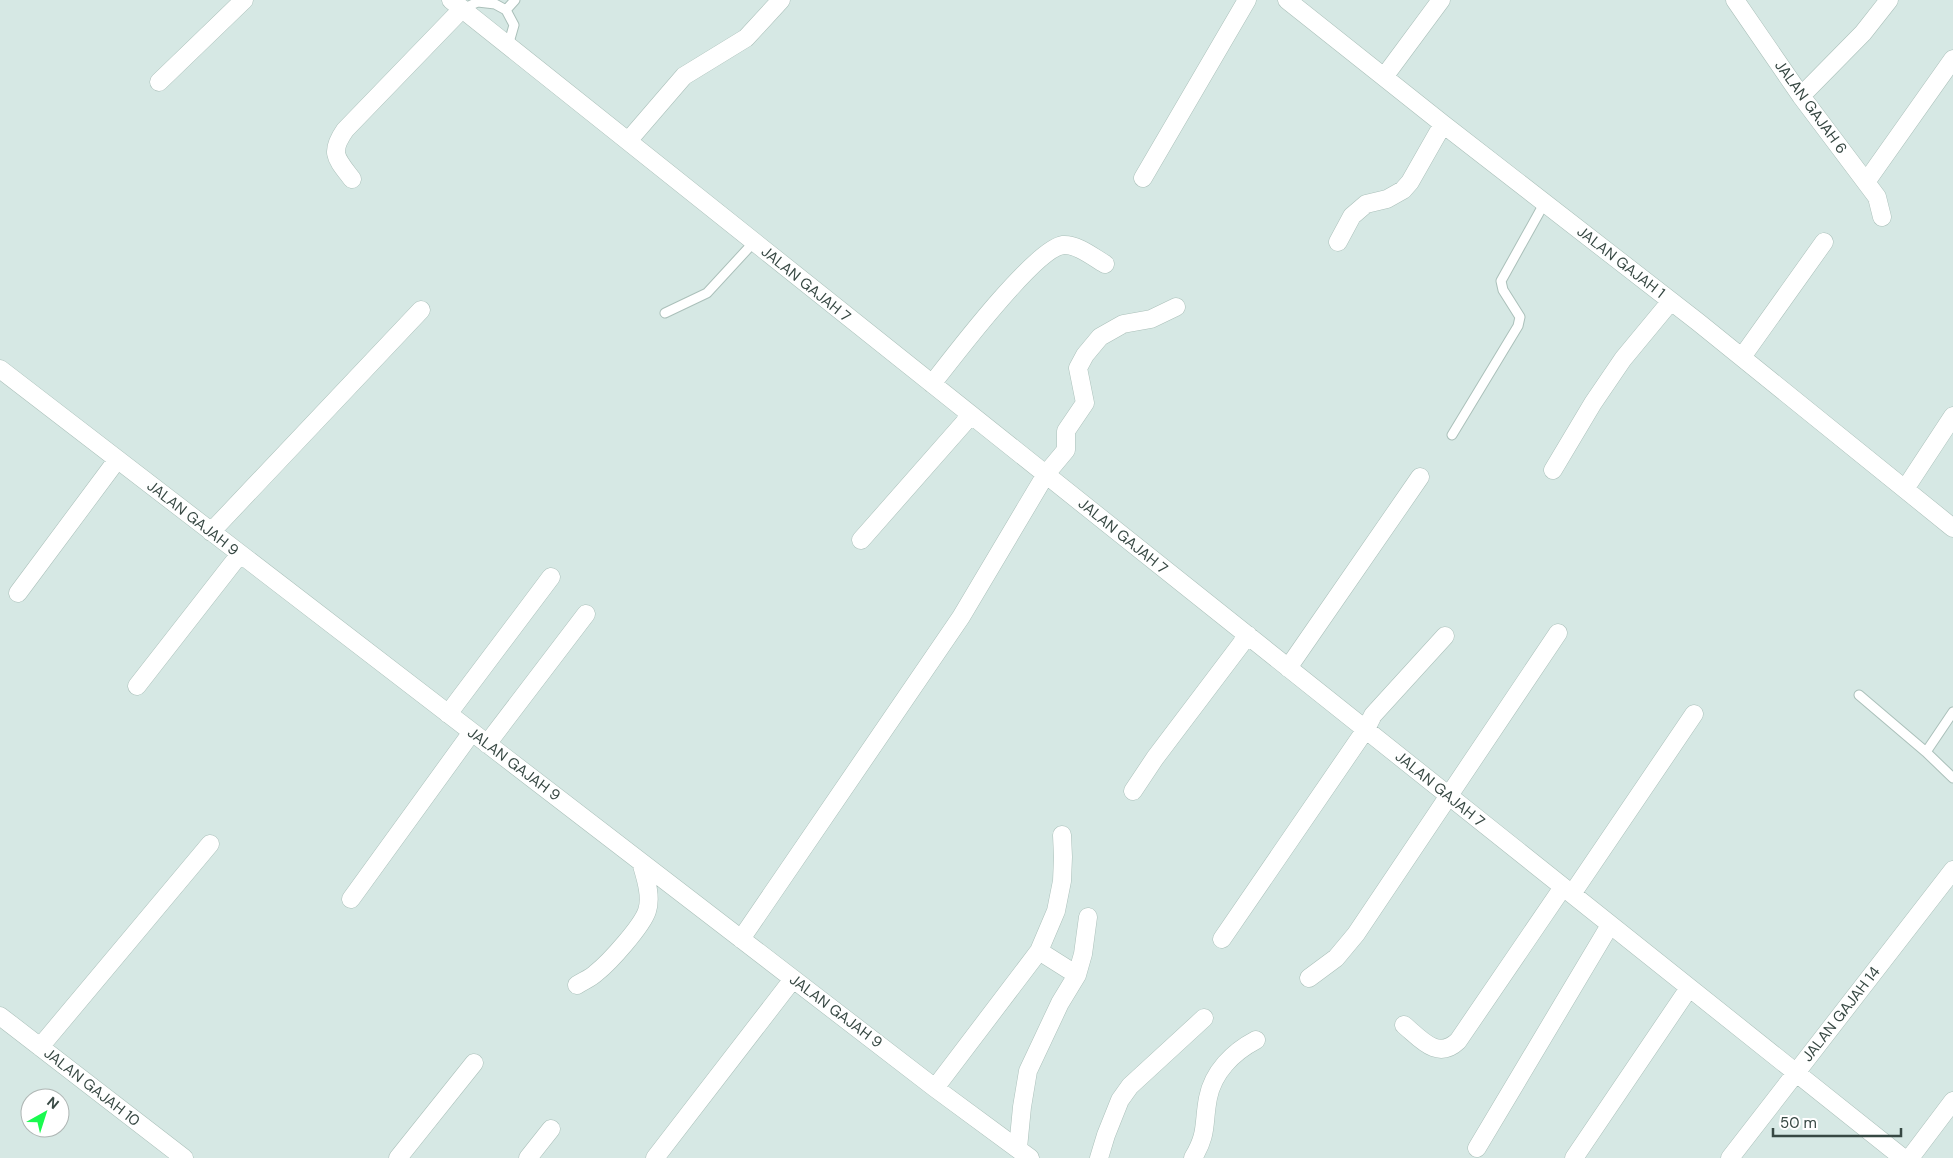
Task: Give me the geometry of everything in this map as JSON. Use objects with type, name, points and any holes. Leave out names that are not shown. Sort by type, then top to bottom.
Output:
[{"type":"street","points":[[159,82],[244,0]]},
{"type":"street","points":[[628,141],[684,76],[746,38],[781,0]]},
{"type":"street","points":[[1143,178],[1247,0]]},
{"type":"street","name":"JALAN GAJAH 1","points":[[1287,0],[1742,357],[1953,528]]},
{"type":"street","points":[[1384,77],[1442,0]]},
{"type":"street","name":"JALAN GAJAH 6","points":[[1735,0],[1801,96],[1877,197],[1882,216]]},
{"type":"street","points":[[1801,96],[1863,33],[1889,0]]},
{"type":"street","points":[[352,179],[339,162],[335,151],[338,140],[457,5]]},
{"type":"street","name":"JALAN GAJAH 7","points":[[457,5],[1903,1158]]},
{"type":"street","points":[[1866,182],[1953,59]]},
{"type":"street","points":[[1338,242],[1352,216],[1366,204],[1387,199],[1403,190],[1410,182],[1443,124]]},
{"type":"street","points":[[1742,357],[1824,242]]},
{"type":"street","points":[[932,384],[977,326],[1036,262],[1061,245],[1072,245],[1105,264]]},
{"type":"street","points":[[1553,470],[1593,403],[1623,359],[1671,301]]},
{"type":"street","points":[[741,939],[960,617],[1046,474],[1066,450],[1066,431],[1085,403],[1078,368],[1085,355],[1100,337],[1122,324],[1151,319],[1176,308]]},
{"type":"street","points":[[211,532],[420,310]]},
{"type":"street","name":"JALAN GAJAH 9","points":[[0,370],[935,1088],[1024,1153]]},
{"type":"street","points":[[862,540],[971,415]]},
{"type":"street","points":[[1905,489],[1953,416]]},
{"type":"street","points":[[18,593],[117,460]]},
{"type":"street","points":[[1288,668],[1420,478]]},
{"type":"street","points":[[137,686],[240,554]]},
{"type":"street","points":[[448,714],[551,576]]},
{"type":"street","points":[[488,744],[586,614]]},
{"type":"street","points":[[1309,978],[1336,958],[1356,934],[1558,633]]},
{"type":"street","points":[[1133,791],[1155,758],[1248,635]]},
{"type":"street","points":[[1222,939],[1366,730],[1373,715],[1445,636]]},
{"type":"street","points":[[1404,1025],[1436,1049],[1444,1049],[1458,1041],[1694,714]]},
{"type":"street","points":[[350,899],[472,732]]},
{"type":"street","points":[[935,1088],[1039,951],[1058,903],[1064,857],[1062,835]]},
{"type":"street","points":[[40,1047],[210,844]]},
{"type":"street","points":[[577,985],[595,974],[606,964],[640,924],[648,910],[648,888],[641,862]]},
{"type":"street","name":"JALAN GAJAH 14","points":[[1730,1158],[1953,870]]},
{"type":"street","points":[[1024,1153],[1022,1108],[1028,1071],[1060,1004],[1077,975],[1083,954],[1088,917]]},
{"type":"street","points":[[1477,1148],[1610,925]]},
{"type":"street","points":[[1039,951],[1077,975]]},
{"type":"street","points":[[655,1158],[793,979]]},
{"type":"street","points":[[1574,1158],[1690,988]]},
{"type":"street","name":"JALAN GAJAH 10","points":[[0,1016],[184,1158]]},
{"type":"street","points":[[1099,1158],[1120,1100],[1130,1086],[1204,1018]]},
{"type":"street","points":[[1193,1158],[1201,1144],[1206,1127],[1208,1097],[1215,1079],[1224,1065],[1240,1048],[1256,1040]]},
{"type":"street","points":[[398,1158],[474,1063]]},
{"type":"street","points":[[1910,1158],[1953,1101]]},
{"type":"street","points":[[528,1158],[551,1129]]},
{"type":"lane","points":[[506,10],[515,0]]},
{"type":"lane","points":[[457,5],[478,2],[495,4],[506,10],[514,25],[508,46]]},
{"type":"lane","points":[[1452,435],[1518,326],[1520,317],[1503,290],[1501,281],[1545,202]]},
{"type":"lane","points":[[665,313],[707,293],[754,242]]},
{"type":"lane","points":[[1859,694],[1953,778]]},
{"type":"lane","points":[[1926,752],[1953,712]]},
{"type":"shaded area","points":[[0,0],[1953,0],[1953,1158],[0,1158]]}]
